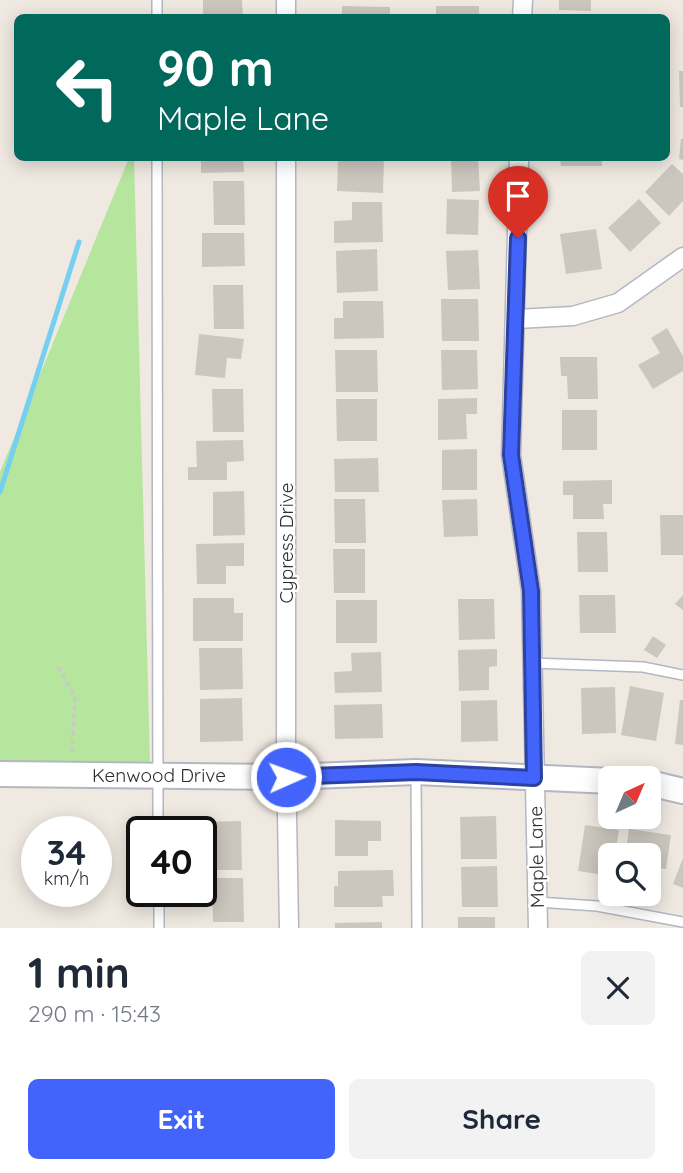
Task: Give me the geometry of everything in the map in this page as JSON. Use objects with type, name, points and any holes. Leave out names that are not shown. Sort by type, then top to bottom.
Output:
[{"type":"street","name":"Cypress Drive","points":[[286,161],[286,777],[289,928]]},
{"type":"street","name":"Maple Lane","points":[[519,161],[511,455],[531,591],[538,928]]},
{"type":"street","points":[[516,319],[573,316],[618,303],[683,257]]},
{"type":"street","name":"Kenwood Drive","points":[[0,774],[286,777],[416,772],[598,780]]},
{"type":"street","points":[[662,786],[683,791]]},
{"type":"lane","points":[[157,161],[158,816]]},
{"type":"lane","points":[[532,663],[643,667],[683,675]]},
{"type":"lane","points":[[416,772],[417,928]]},
{"type":"lane","points":[[537,902],[597,906],[683,922]]},
{"type":"lane","points":[[159,907],[159,928]]},
{"type":"path","points":[[58,667],[75,697],[71,758]]},
{"type":"green space","points":[[128,161],[134,161],[150,763],[0,762],[0,472]]},
{"type":"building","points":[[203,0],[242,0],[243,14],[203,14]]},
{"type":"building","points":[[559,0],[591,0],[591,11],[559,10]]},
{"type":"building","points":[[342,6],[390,7],[390,14],[342,14]]},
{"type":"building","points":[[436,6],[479,6],[479,14],[436,14]]},
{"type":"building","points":[[679,71],[683,71],[683,107],[680,107]]},
{"type":"building","points":[[683,139],[683,160],[679,159]]},
{"type":"building","points":[[201,161],[243,161],[244,172],[201,173]]},
{"type":"building","points":[[338,161],[384,161],[383,193],[337,191]]},
{"type":"building","points":[[451,161],[478,161],[480,191],[452,192]]},
{"type":"building","points":[[560,161],[602,161],[602,166],[561,166]]},
{"type":"building","points":[[672,164],[683,174],[683,201],[669,216],[645,192]]},
{"type":"building","points":[[213,181],[244,181],[245,225],[214,225]]},
{"type":"building","points":[[447,199],[479,200],[478,235],[446,234]]},
{"type":"building","points":[[639,199],[661,223],[630,252],[608,228]]},
{"type":"building","points":[[352,202],[382,202],[383,242],[334,243],[334,221],[352,220]]},
{"type":"building","points":[[596,229],[602,269],[566,274],[560,234]]},
{"type":"building","points":[[202,233],[244,233],[245,266],[202,267]]},
{"type":"building","points":[[377,249],[378,291],[337,293],[336,251]]},
{"type":"building","points":[[478,250],[480,289],[448,290],[446,251]]},
{"type":"building","points":[[213,285],[243,285],[244,329],[214,329]]},
{"type":"building","points":[[441,299],[478,299],[479,341],[442,341]]},
{"type":"building","points":[[343,301],[383,301],[384,338],[334,339],[334,318],[343,318]]},
{"type":"building","points":[[667,328],[683,356],[683,371],[653,389],[638,365],[660,353],[651,338]]},
{"type":"building","points":[[199,334],[244,339],[241,359],[227,358],[225,378],[195,375]]},
{"type":"building","points":[[335,350],[377,350],[378,392],[336,392]]},
{"type":"building","points":[[441,350],[477,350],[478,389],[442,390]]},
{"type":"building","points":[[560,357],[597,357],[598,399],[568,399],[567,376],[561,376]]},
{"type":"building","points":[[212,389],[243,389],[244,432],[213,432]]},
{"type":"building","points":[[477,398],[477,414],[466,414],[467,439],[438,440],[438,399]]},
{"type":"building","points":[[336,399],[377,399],[377,441],[337,441]]},
{"type":"building","points":[[562,410],[597,410],[597,450],[562,450]]},
{"type":"building","points":[[243,440],[244,461],[227,462],[227,480],[188,480],[188,467],[197,467],[196,441]]},
{"type":"building","points":[[477,449],[477,490],[442,490],[442,450]]},
{"type":"building","points":[[378,458],[379,492],[335,492],[334,459]]},
{"type":"building","points":[[612,480],[612,504],[603,504],[604,519],[573,519],[573,495],[563,495],[563,481]]},
{"type":"building","points":[[244,491],[245,535],[213,536],[213,492]]},
{"type":"building","points":[[334,499],[365,499],[366,543],[335,543]]},
{"type":"building","points":[[477,499],[478,536],[444,537],[442,500]]},
{"type":"building","points":[[660,515],[683,515],[683,555],[661,555]]},
{"type":"building","points":[[577,532],[607,532],[608,572],[578,572]]},
{"type":"building","points":[[244,543],[244,566],[226,566],[226,584],[197,584],[196,544]]},
{"type":"building","points":[[333,549],[365,549],[365,593],[334,593]]},
{"type":"building","points":[[579,595],[615,595],[616,633],[580,633]]},
{"type":"building","points":[[683,595],[683,610],[675,604]]},
{"type":"building","points":[[193,598],[234,598],[234,613],[243,613],[243,641],[193,641]]},
{"type":"building","points":[[458,599],[494,599],[495,639],[459,640]]},
{"type":"building","points":[[336,600],[377,600],[377,643],[336,643]]},
{"type":"building","points":[[653,636],[666,645],[657,658],[644,650]]},
{"type":"building","points":[[199,648],[242,648],[243,689],[200,690]]},
{"type":"building","points":[[497,649],[497,666],[489,667],[489,690],[459,691],[458,650]]},
{"type":"building","points":[[381,652],[382,692],[335,693],[334,672],[352,671],[351,653]]},
{"type":"building","points":[[630,686],[664,693],[656,741],[621,735]]},
{"type":"building","points":[[615,687],[616,733],[582,734],[581,688]]},
{"type":"building","points":[[242,698],[243,741],[200,742],[200,699]]},
{"type":"building","points":[[497,700],[498,741],[461,742],[461,701]]},
{"type":"building","points":[[680,700],[683,700],[683,745],[675,744]]},
{"type":"building","points":[[382,704],[383,738],[335,739],[334,705]]},
{"type":"building","points":[[496,816],[497,859],[461,859],[460,817]]},
{"type":"building","points":[[335,820],[381,821],[381,841],[368,841],[368,856],[335,856]]},
{"type":"building","points":[[241,821],[242,870],[217,870],[217,822]]},
{"type":"building","points":[[585,825],[598,827],[598,830],[619,830],[617,843],[598,843],[598,874],[578,871]]},
{"type":"building","points":[[629,830],[671,835],[666,869],[661,868],[661,843],[627,843]]},
{"type":"building","points":[[683,858],[683,888],[673,884]]},
{"type":"building","points":[[497,866],[498,907],[462,907],[461,867]]},
{"type":"building","points":[[393,870],[394,896],[382,896],[383,907],[334,907],[334,886],[338,886],[338,871]]},
{"type":"building","points":[[217,878],[243,878],[244,922],[213,922],[213,907],[217,907]]},
{"type":"building","points":[[458,917],[495,917],[495,928],[458,928]]},
{"type":"building","points":[[382,922],[382,928],[335,928],[335,923]]},
{"type":"waterway","points":[[0,492],[79,242]]},
{"type":"route","points":[[286,777],[416,772],[534,778],[531,591],[511,455],[518,238]]}]
